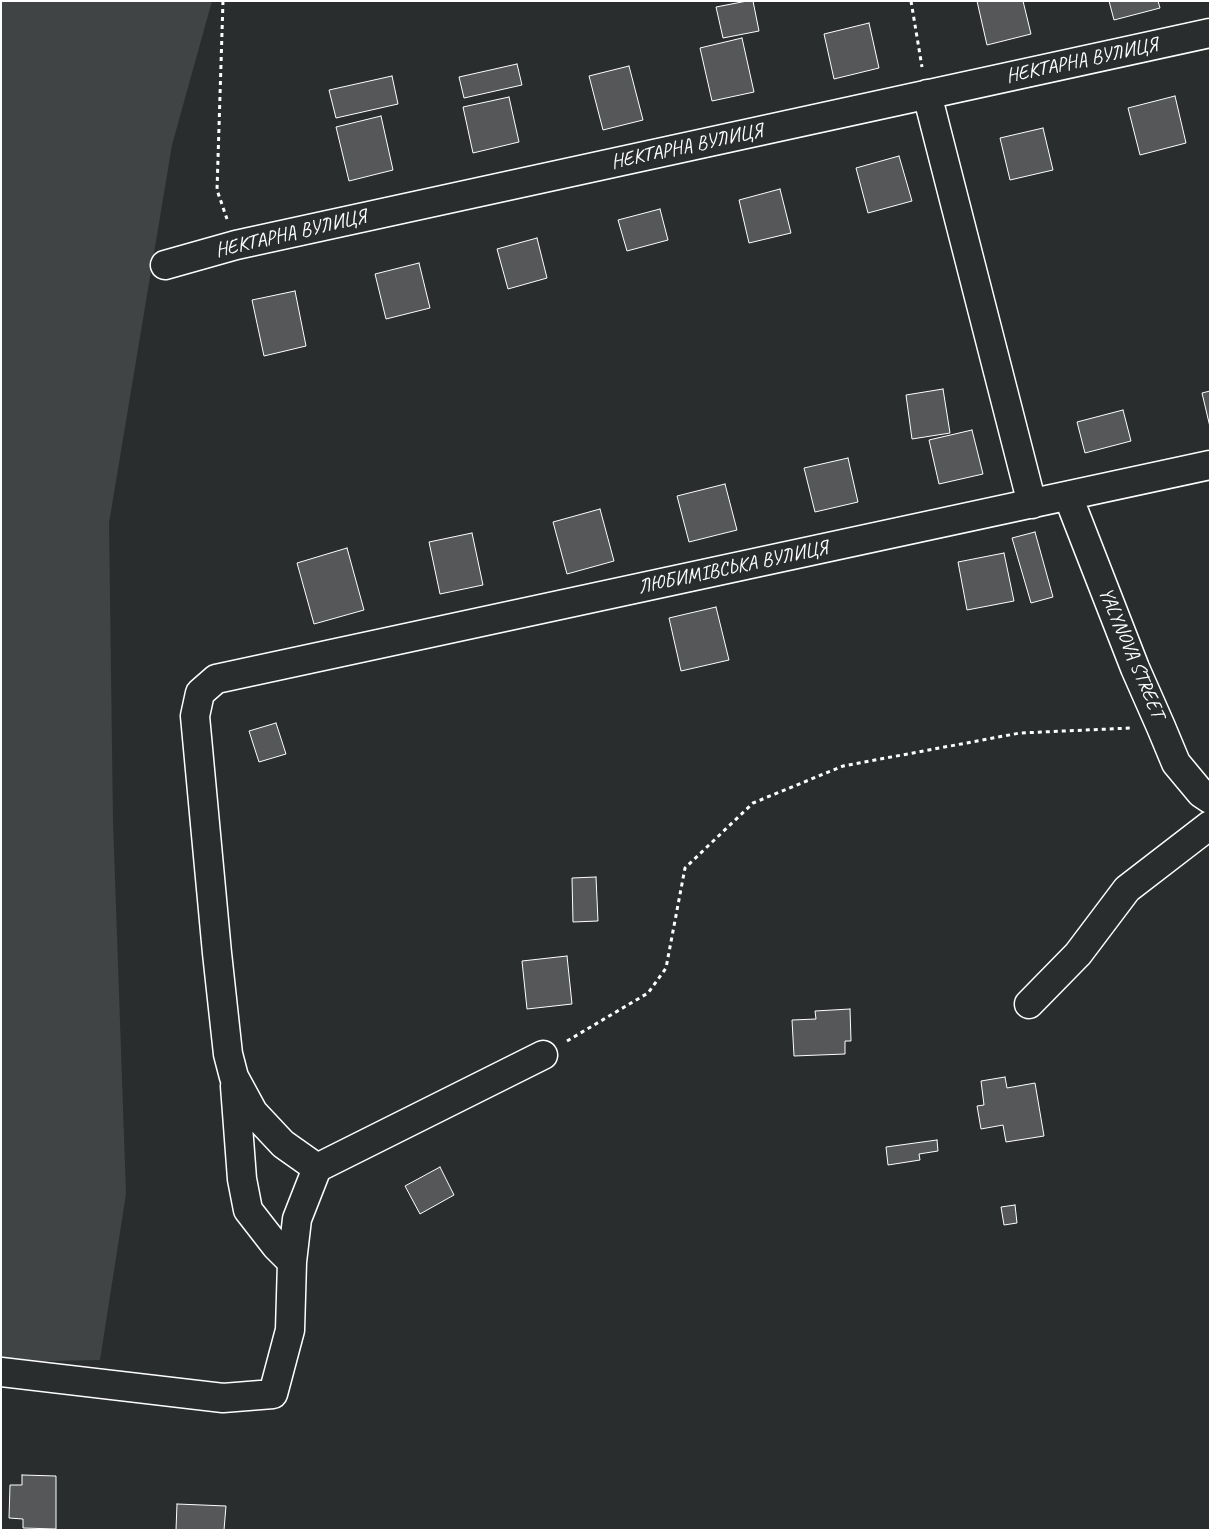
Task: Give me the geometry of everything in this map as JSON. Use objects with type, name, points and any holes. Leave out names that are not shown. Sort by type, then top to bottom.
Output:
[{"type":"street","name":"НЕКТАРНА ВУЛИЦЯ","points":[[165,265],[236,245],[1210,33]]},
{"type":"street","points":[[927,94],[1032,504]]},
{"type":"street","name":"ЛЮБИМІВСЬКА ВУЛИЦЯ","points":[[234,1077],[228,1054],[217,953],[195,716],[200,693],[216,678],[256,671],[1210,465]]},
{"type":"street","name":"YALYNOVA STREET","points":[[1068,496],[1135,668],[1176,763],[1201,793],[1210,799]]},
{"type":"street","points":[[1029,1004],[1078,954],[1127,889],[1180,846],[1210,825]]},
{"type":"street","points":[[1,1372],[223,1398],[273,1394],[290,1330],[292,1262],[297,1219],[317,1168],[543,1055]]},
{"type":"street","points":[[234,1077],[253,1112],[283,1144],[317,1168]]},
{"type":"street","points":[[234,1077],[241,1170],[248,1210],[276,1246],[292,1262]]},
{"type":"path","points":[[223,1],[217,190],[236,245]]},
{"type":"path","points":[[910,1],[927,94]]},
{"type":"path","points":[[543,1055],[648,993],[666,968],[685,868],[753,804],[843,766],[1020,733],[1161,727]]},
{"type":"shaded area","points":[[1,1],[212,1],[172,145],[109,523],[113,821],[126,1194],[100,1360],[1,1362]]},
{"type":"building","points":[[753,1],[759,31],[723,38],[716,7]]},
{"type":"building","points":[[977,1],[1023,1],[1031,34],[987,45]]},
{"type":"building","points":[[1109,1],[1158,1],[1160,8],[1114,20]]},
{"type":"building","points":[[869,23],[879,68],[834,79],[824,34]]},
{"type":"building","points":[[742,38],[754,92],[712,101],[700,48]]},
{"type":"building","points":[[517,64],[522,85],[464,98],[459,77]]},
{"type":"building","points":[[629,66],[643,120],[603,130],[589,76]]},
{"type":"building","points":[[392,76],[398,104],[336,118],[329,90]]},
{"type":"building","points":[[1175,96],[1186,143],[1140,155],[1128,108]]},
{"type":"building","points":[[509,97],[519,142],[473,153],[463,107]]},
{"type":"building","points":[[381,116],[393,170],[349,181],[336,127]]},
{"type":"building","points":[[1043,128],[1053,170],[1010,180],[1000,138]]},
{"type":"building","points":[[899,156],[912,201],[868,213],[856,168]]},
{"type":"building","points":[[780,189],[791,233],[749,243],[739,200]]},
{"type":"building","points":[[660,209],[668,240],[627,251],[618,220]]},
{"type":"building","points":[[537,238],[547,278],[508,289],[497,249]]},
{"type":"building","points":[[419,263],[430,308],[386,319],[375,274]]},
{"type":"building","points":[[295,291],[306,346],[264,356],[252,300]]},
{"type":"building","points":[[943,389],[950,433],[912,439],[906,395]]},
{"type":"building","points":[[1210,391],[1210,427],[1202,393]]},
{"type":"building","points":[[1123,410],[1131,441],[1085,453],[1077,422]]},
{"type":"building","points":[[972,430],[983,474],[939,484],[929,440]]},
{"type":"building","points":[[848,458],[858,502],[815,512],[804,468]]},
{"type":"building","points":[[725,484],[737,530],[689,542],[677,496]]},
{"type":"building","points":[[600,509],[614,561],[567,574],[553,522]]},
{"type":"building","points":[[1035,532],[1053,597],[1031,603],[1012,538]]},
{"type":"building","points":[[472,533],[483,585],[440,594],[429,542]]},
{"type":"building","points":[[347,548],[364,610],[314,624],[297,563]]},
{"type":"building","points":[[1004,553],[1014,601],[967,610],[958,562]]},
{"type":"building","points":[[716,607],[729,660],[681,671],[669,618]]},
{"type":"building","points":[[276,723],[286,754],[259,762],[249,731]]},
{"type":"building","points":[[596,877],[598,921],[573,922],[572,878]]},
{"type":"building","points":[[567,956],[572,1004],[527,1009],[522,961]]},
{"type":"building","points":[[850,1009],[851,1041],[845,1041],[845,1054],[794,1056],[792,1020],[816,1019],[815,1011]]},
{"type":"building","points":[[1005,1077],[1007,1088],[1035,1083],[1044,1136],[1006,1142],[1003,1125],[981,1129],[977,1106],[984,1105],[981,1081]]},
{"type":"building","points":[[937,1140],[938,1151],[919,1154],[920,1160],[888,1165],[886,1147]]},
{"type":"building","points":[[440,1167],[454,1195],[420,1214],[405,1186]]},
{"type":"building","points":[[1015,1205],[1017,1223],[1004,1225],[1001,1207]]},
{"type":"building","points":[[22,1475],[56,1476],[56,1529],[23,1528],[23,1519],[9,1518],[10,1485],[22,1485]]},
{"type":"building","points":[[177,1504],[226,1506],[224,1530],[176,1530]]}]
